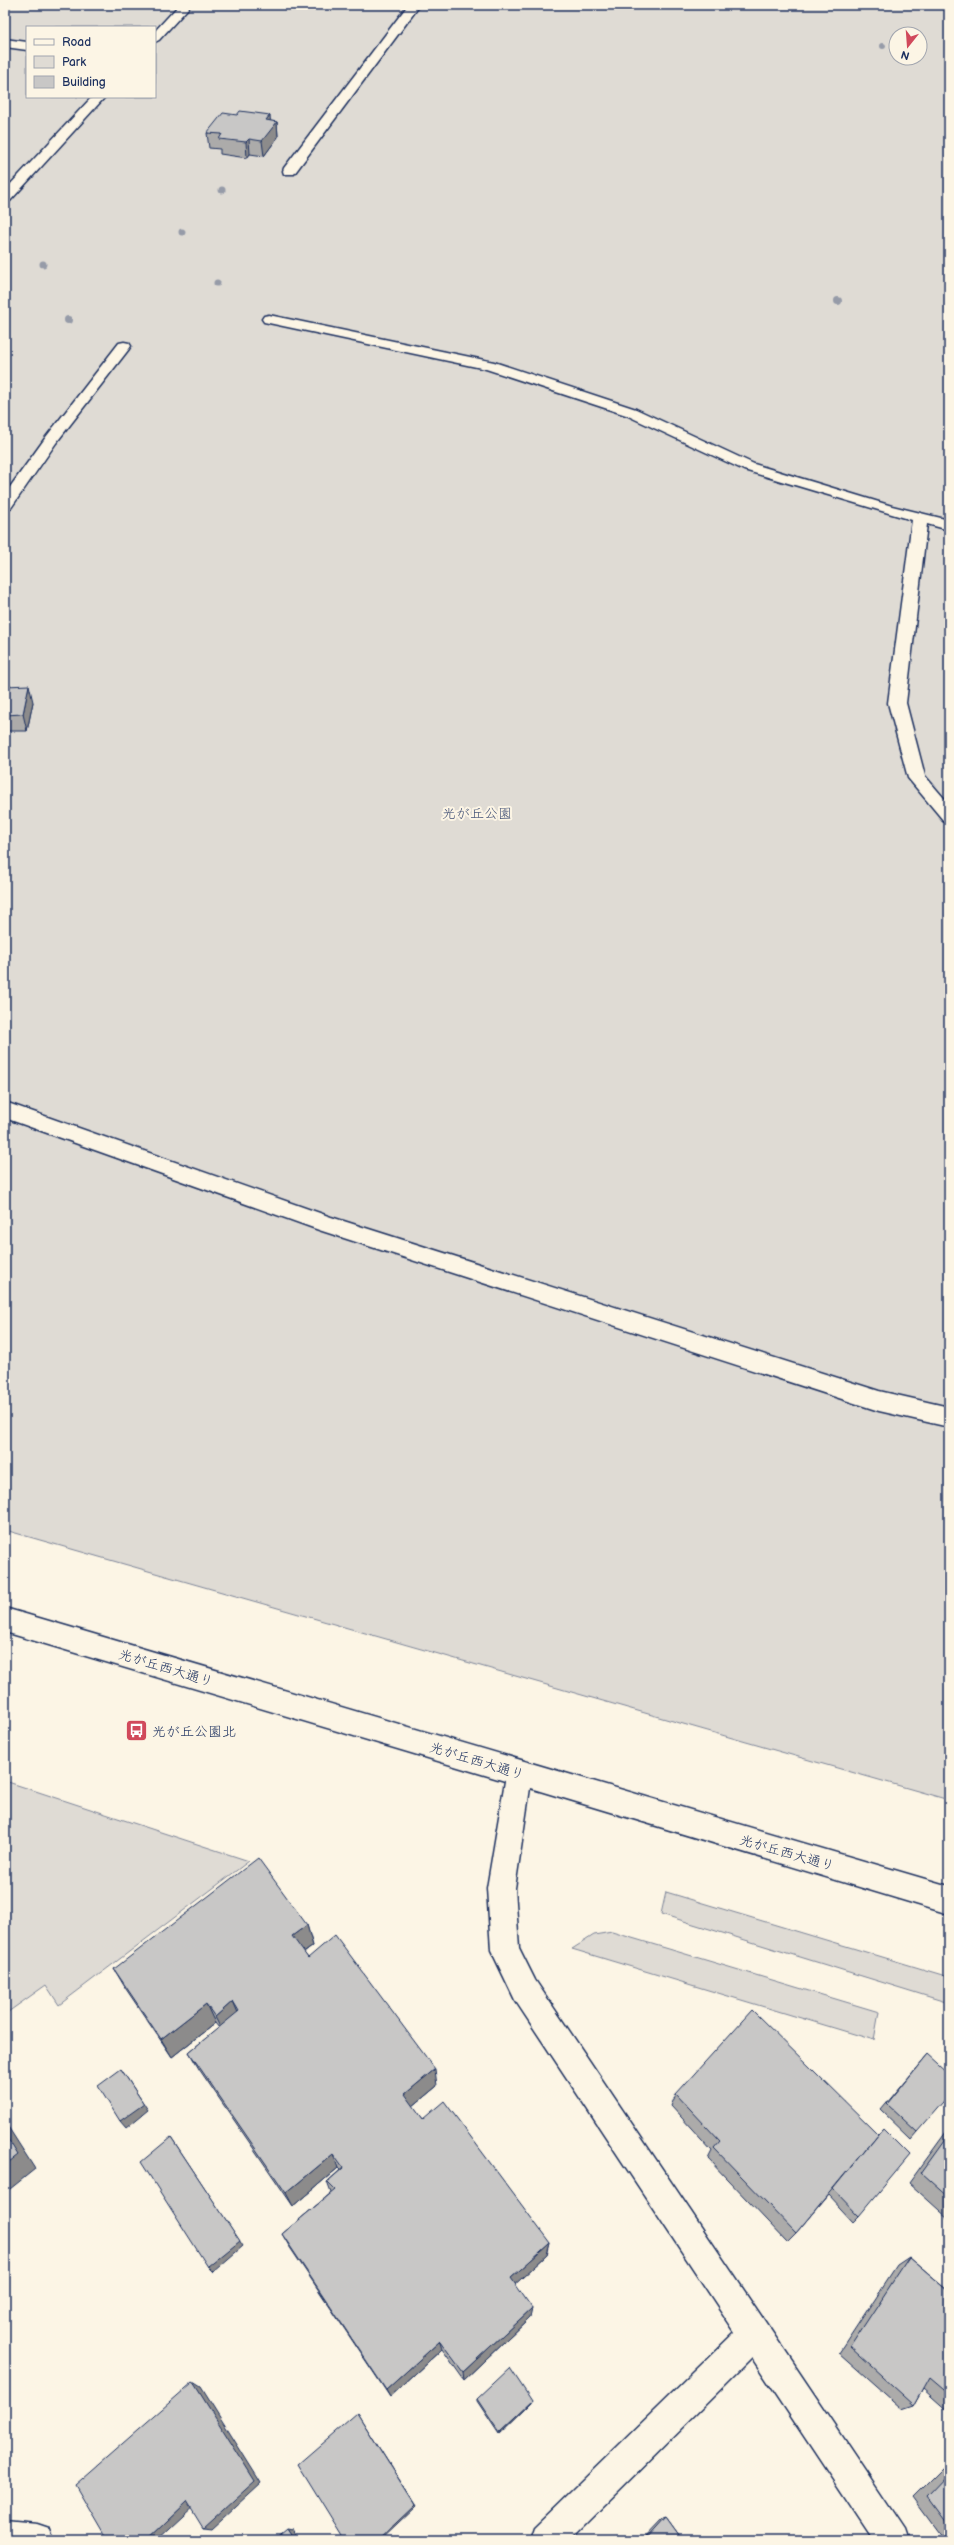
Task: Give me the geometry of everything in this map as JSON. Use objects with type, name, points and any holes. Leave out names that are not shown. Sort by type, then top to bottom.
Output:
[{"type":"street","points":[[156,37],[186,5]]},
{"type":"street","points":[[289,171],[414,5]]},
{"type":"street","points":[[5,43],[26,46]]},
{"type":"street","points":[[5,198],[98,98]]},
{"type":"street","points":[[269,319],[489,365],[631,412],[749,467],[920,518],[949,525]]},
{"type":"street","points":[[5,505],[51,440],[124,346]]},
{"type":"street","points":[[920,518],[897,703],[917,778],[949,816]]},
{"type":"street","points":[[5,1110],[335,1227],[879,1401],[949,1417]]},
{"type":"street","name":"光が丘西大通り","points":[[5,1620],[519,1774],[949,1900]]},
{"type":"street","points":[[519,1774],[501,1888],[505,1950],[525,1990],[892,2540]]},
{"type":"street","points":[[546,2540],[754,2335]]},
{"type":"street","points":[[5,2537],[37,2540]]},
{"type":"green space","name":"光が丘公園","points":[[5,5],[949,5],[949,1800],[5,1530]]},
{"type":"green space","points":[[5,1781],[249,1861],[59,2005],[46,1985],[8,2012],[5,2006]]},
{"type":"green space","points":[[666,1892],[949,1977],[949,2003],[661,1914]]},
{"type":"green space","points":[[612,1932],[879,2012],[874,2040],[572,1949],[594,1935]]},
{"type":"building","points":[[240,111],[270,115],[266,120],[277,122],[262,141],[249,139],[246,142],[219,139],[222,134],[207,133],[223,113],[237,115]]},
{"type":"building","points":[[29,685],[23,714],[5,715],[5,686]]},
{"type":"building","points":[[258,1858],[307,1925],[292,1936],[308,1958],[335,1935],[435,2069],[405,2094],[423,2119],[444,2101],[550,2243],[511,2278],[532,2308],[463,2372],[440,2341],[386,2390],[282,2234],[335,2190],[327,2182],[343,2168],[333,2154],[286,2193],[189,2052],[239,2011],[233,2001],[215,2017],[206,2004],[161,2039],[114,1969]]},
{"type":"building","points":[[752,2010],[878,2134],[796,2233],[714,2148],[720,2141],[676,2094]]},
{"type":"building","points":[[927,2055],[949,2075],[949,2095],[917,2132],[887,2104]]},
{"type":"building","points":[[121,2069],[144,2104],[120,2121],[98,2086]]},
{"type":"building","points":[[883,2128],[910,2155],[859,2216],[833,2189]]},
{"type":"building","points":[[5,2134],[18,2155],[5,2165]]},
{"type":"building","points":[[949,2134],[949,2198],[921,2173]]},
{"type":"building","points":[[171,2137],[240,2241],[208,2267],[141,2162]]},
{"type":"building","points":[[909,2257],[949,2291],[949,2395],[929,2378],[914,2405],[850,2347]]},
{"type":"building","points":[[510,2368],[532,2401],[499,2432],[477,2399]]},
{"type":"building","points":[[193,2382],[255,2481],[203,2528],[187,2502],[147,2540],[107,2540],[75,2485]]},
{"type":"building","points":[[357,2413],[415,2505],[378,2540],[345,2540],[298,2464]]},
{"type":"building","points":[[949,2474],[949,2527],[927,2497]]},
{"type":"building","points":[[665,2518],[681,2540],[645,2540]]},
{"type":"building","points":[[287,2529],[294,2540],[274,2540]]},
{"type":"place","name":"光が丘公園北","points":[[137,1731]]}]
